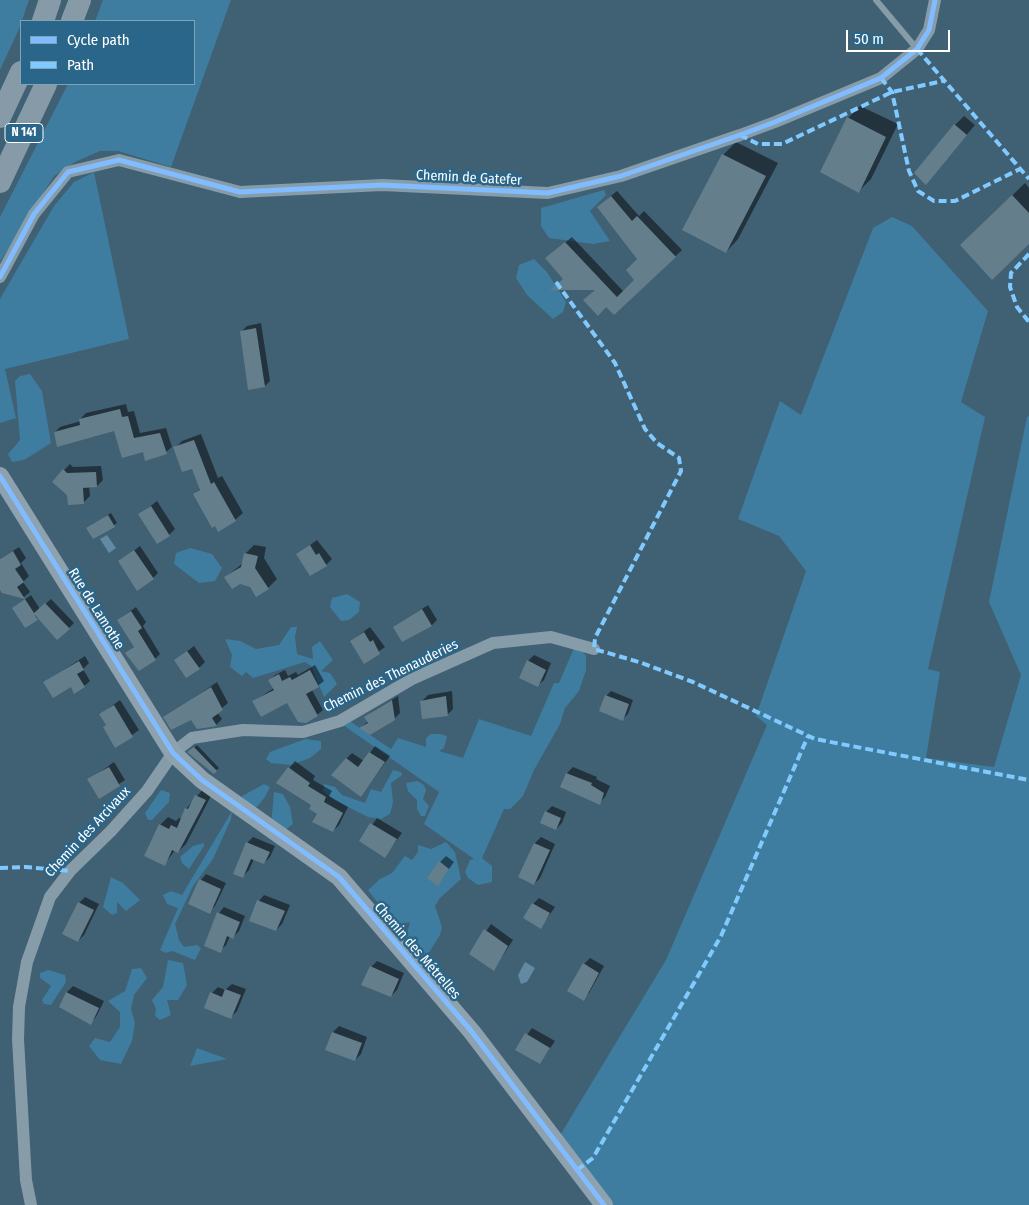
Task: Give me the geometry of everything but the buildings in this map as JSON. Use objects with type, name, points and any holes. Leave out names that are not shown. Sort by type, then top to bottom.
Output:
[{"type":"highway","points":[[42,20],[50,0]]},
{"type":"highway","points":[[72,20],[80,0]]},
{"type":"highway","name":"N 141","points":[[0,117],[20,74]]},
{"type":"highway","name":"N 141","points":[[0,182],[46,85]]},
{"type":"street","name":"Chemin de Gatefer","points":[[0,277],[34,214],[68,172],[119,160],[240,192],[382,185],[548,193],[621,176],[775,122],[881,78],[917,49],[929,30],[935,0]]},
{"type":"street","name":"Rue de Lamothe","points":[[0,476],[173,753]]},
{"type":"street","name":"Chemin des Thenauderies","points":[[173,753],[192,738],[243,730],[303,732],[340,721],[412,679],[492,643],[551,637],[594,649]]},
{"type":"street","name":"Chemin des Arcivaux","points":[[31,1205],[26,1180],[18,1039],[19,1007],[27,962],[50,897],[70,872],[111,831],[146,791],[173,753]]},
{"type":"street","name":"Chemin des Métrelles","points":[[173,753],[202,780],[339,877],[472,1032],[604,1205]]},
{"type":"lane","points":[[876,0],[917,49]]},
{"type":"shaded area","points":[[0,0],[29,0],[22,20],[20,20],[19,29],[0,70]]},
{"type":"shaded area","points":[[103,0],[231,0],[171,167],[118,151],[100,151],[75,162],[54,176],[0,262],[0,217],[67,85],[195,85],[195,20],[95,20]]},
{"type":"shaded area","points":[[94,172],[129,339],[5,369],[16,418],[0,423],[0,299],[54,206],[74,182]]},
{"type":"shaded area","points":[[604,190],[606,195],[590,211],[610,241],[593,244],[549,238],[541,226],[541,208]]},
{"type":"shaded area","points":[[892,217],[912,226],[988,311],[961,402],[985,417],[928,669],[940,672],[926,758],[994,767],[1021,675],[989,602],[1027,417],[1029,416],[1029,1205],[610,1205],[559,1137],[666,960],[767,725],[756,716],[806,571],[779,536],[738,519],[780,401],[801,415],[873,228]]},
{"type":"shaded area","points":[[534,259],[547,272],[566,302],[563,312],[553,319],[527,295],[516,278],[519,265]]},
{"type":"shaded area","points":[[30,374],[42,391],[51,443],[24,460],[12,462],[8,454],[20,440],[15,381],[20,376]]},
{"type":"shaded area","points":[[107,535],[116,548],[109,553],[100,539]]},
{"type":"shaded area","points":[[190,548],[212,554],[222,568],[215,581],[199,583],[174,564],[176,553]]},
{"type":"shaded area","points":[[347,594],[360,602],[359,612],[349,620],[341,621],[330,607],[332,598]]},
{"type":"shaded area","points":[[291,627],[297,627],[295,637],[297,654],[313,659],[312,647],[320,641],[333,660],[321,671],[330,673],[337,684],[324,697],[311,666],[305,662],[253,678],[246,672],[242,676],[230,667],[232,655],[225,639],[240,641],[256,649],[279,645]]},
{"type":"shaded area","points":[[574,648],[581,649],[586,656],[586,670],[579,691],[565,708],[560,724],[534,770],[523,796],[510,809],[504,809],[482,858],[492,866],[492,882],[478,885],[468,878],[465,872],[470,860],[474,859],[424,824],[439,792],[343,725],[348,720],[391,749],[398,738],[426,747],[426,738],[431,734],[440,734],[447,736],[444,748],[439,751],[463,758],[479,719],[531,736],[554,683],[559,683]]},
{"type":"shaded area","points":[[305,739],[321,741],[321,749],[310,758],[291,765],[271,763],[266,759],[270,752]]},
{"type":"shaded area","points":[[393,770],[401,772],[402,775],[391,783],[393,802],[390,814],[381,819],[368,817],[334,800],[323,791],[324,784],[335,787],[342,795],[365,803],[371,789],[381,792]]},
{"type":"shaded area","points":[[417,781],[424,785],[426,790],[423,799],[429,806],[425,816],[421,816],[417,809],[417,800],[408,791],[406,783]]},
{"type":"shaded area","points":[[264,784],[270,787],[256,808],[241,804],[242,796]]},
{"type":"shaded area","points":[[161,790],[170,793],[169,802],[152,820],[148,820],[145,813]]},
{"type":"shaded area","points":[[274,792],[283,794],[290,807],[293,824],[285,830],[271,826]]},
{"type":"shaded area","points":[[232,811],[231,819],[213,859],[193,886],[175,924],[179,940],[184,947],[197,945],[201,948],[195,960],[172,951],[165,953],[160,950],[178,908],[167,904],[163,895],[171,891],[182,895]]},
{"type":"shaded area","points":[[446,842],[455,852],[461,879],[440,898],[435,906],[442,927],[440,935],[426,957],[417,960],[404,943],[410,922],[391,927],[384,921],[381,907],[368,890],[380,879],[392,873],[405,856],[412,860],[418,852],[418,845],[431,849]]},
{"type":"shaded area","points":[[204,843],[189,869],[182,863],[180,857],[193,846]]},
{"type":"shaded area","points":[[111,877],[123,883],[140,900],[126,911],[117,902],[117,913],[112,915],[103,907]]},
{"type":"shaded area","points":[[168,960],[183,963],[187,985],[178,1000],[167,1000],[171,1015],[160,1020],[155,1016],[156,1009],[152,1000],[163,987]]},
{"type":"shaded area","points":[[525,962],[535,968],[527,982],[521,984],[518,975]]},
{"type":"shaded area","points":[[141,968],[147,978],[134,995],[131,1009],[135,1023],[132,1041],[121,1064],[100,1060],[89,1046],[95,1038],[110,1042],[120,1027],[120,1012],[108,1001],[125,991],[132,969]]},
{"type":"shaded area","points":[[48,970],[65,975],[66,982],[51,1005],[44,1004],[42,1000],[51,986],[40,978],[40,973]]},
{"type":"shaded area","points":[[197,1048],[227,1059],[190,1066]]},
{"type":"marked path","points":[[917,49],[1029,179]]},
{"type":"marked path","points":[[881,78],[892,92],[909,171],[918,191],[934,201],[955,201],[1020,169]]},
{"type":"marked path","points":[[740,135],[758,144],[782,144],[892,92],[943,81]]},
{"type":"marked path","points":[[1029,254],[1011,273],[1010,287],[1017,307],[1029,322]]},
{"type":"marked path","points":[[556,282],[615,363],[645,429],[657,443],[679,458],[681,471],[595,638],[594,649],[639,662],[693,682],[815,739],[1029,780]]},
{"type":"marked path","points":[[577,1170],[593,1158],[721,936],[808,736]]},
{"type":"marked path","points":[[0,868],[26,867],[70,871]]},
{"type":"cycle path","points":[[0,277],[34,214],[68,172],[119,160],[240,192],[382,185],[548,193],[621,176],[740,135],[881,78],[917,49],[929,30],[935,0]]},
{"type":"cycle path","points":[[0,476],[173,753],[202,780],[339,877],[472,1032],[604,1205]]}]
